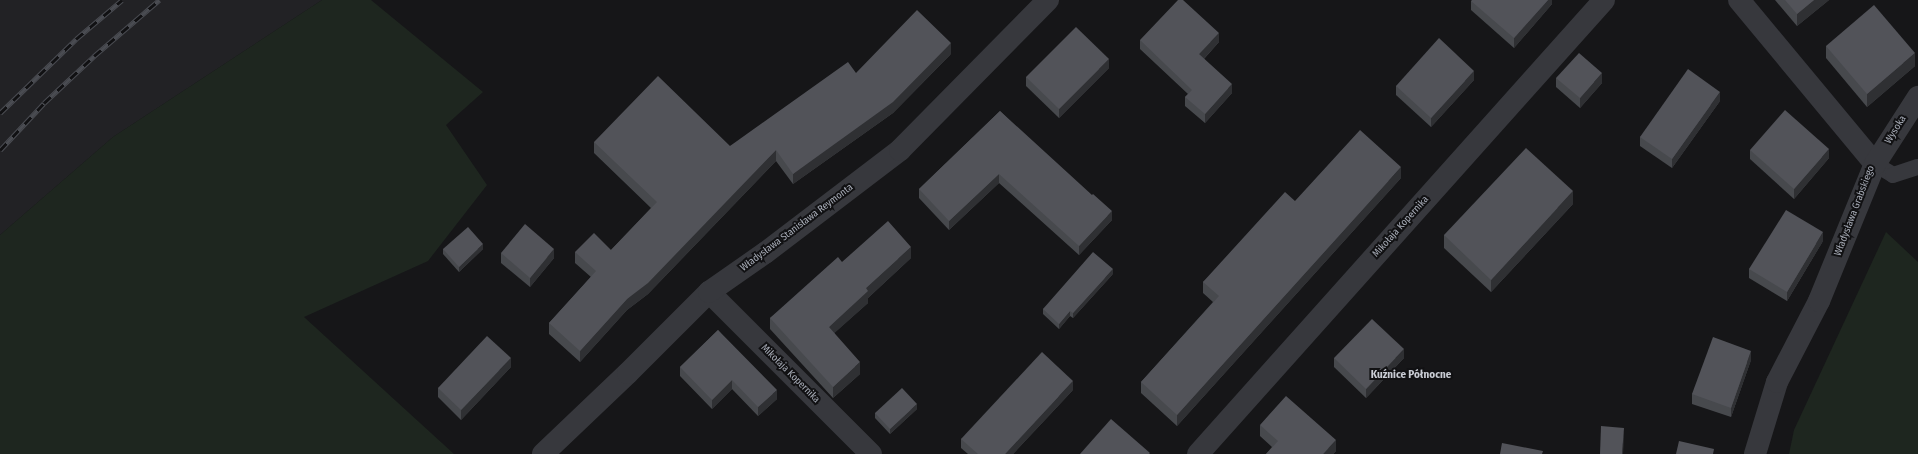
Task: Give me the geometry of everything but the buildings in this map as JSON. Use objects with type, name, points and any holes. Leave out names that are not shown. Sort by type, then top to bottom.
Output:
[{"type":"street","name":"Władysława Stanisława Reymonta","points":[[543,454],[628,373],[709,292],[765,253],[900,150],[1048,0]]},
{"type":"street","name":"Mikołaja Kopernika","points":[[1198,454],[1604,0]]},
{"type":"street","name":"Władysława Grabskiego","points":[[1739,0],[1875,164],[1819,301],[1777,382],[1755,454]]},
{"type":"street","name":"Wysoka","points":[[1875,164],[1918,96]]},
{"type":"street","name":"Mikołaja Kopernika","points":[[709,292],[871,454]]},
{"type":"lane","points":[[1875,164],[1893,175],[1918,167]]},
{"type":"shaded area","points":[[0,0],[322,0],[113,137],[0,235]]},
{"type":"shaded area","points":[[322,0],[371,0],[483,92],[446,125],[487,185],[428,261],[304,317],[454,454],[0,454],[0,235],[113,137]]},
{"type":"shaded area","points":[[1886,232],[1918,262],[1918,454],[1789,454],[1794,430]]},
{"type":"railway","points":[[0,113],[76,39],[122,0]]},
{"type":"railway","points":[[0,150],[44,103],[94,56],[159,0]]},
{"type":"district","name":"Kuźnice Północne","points":[[1411,375]]}]
